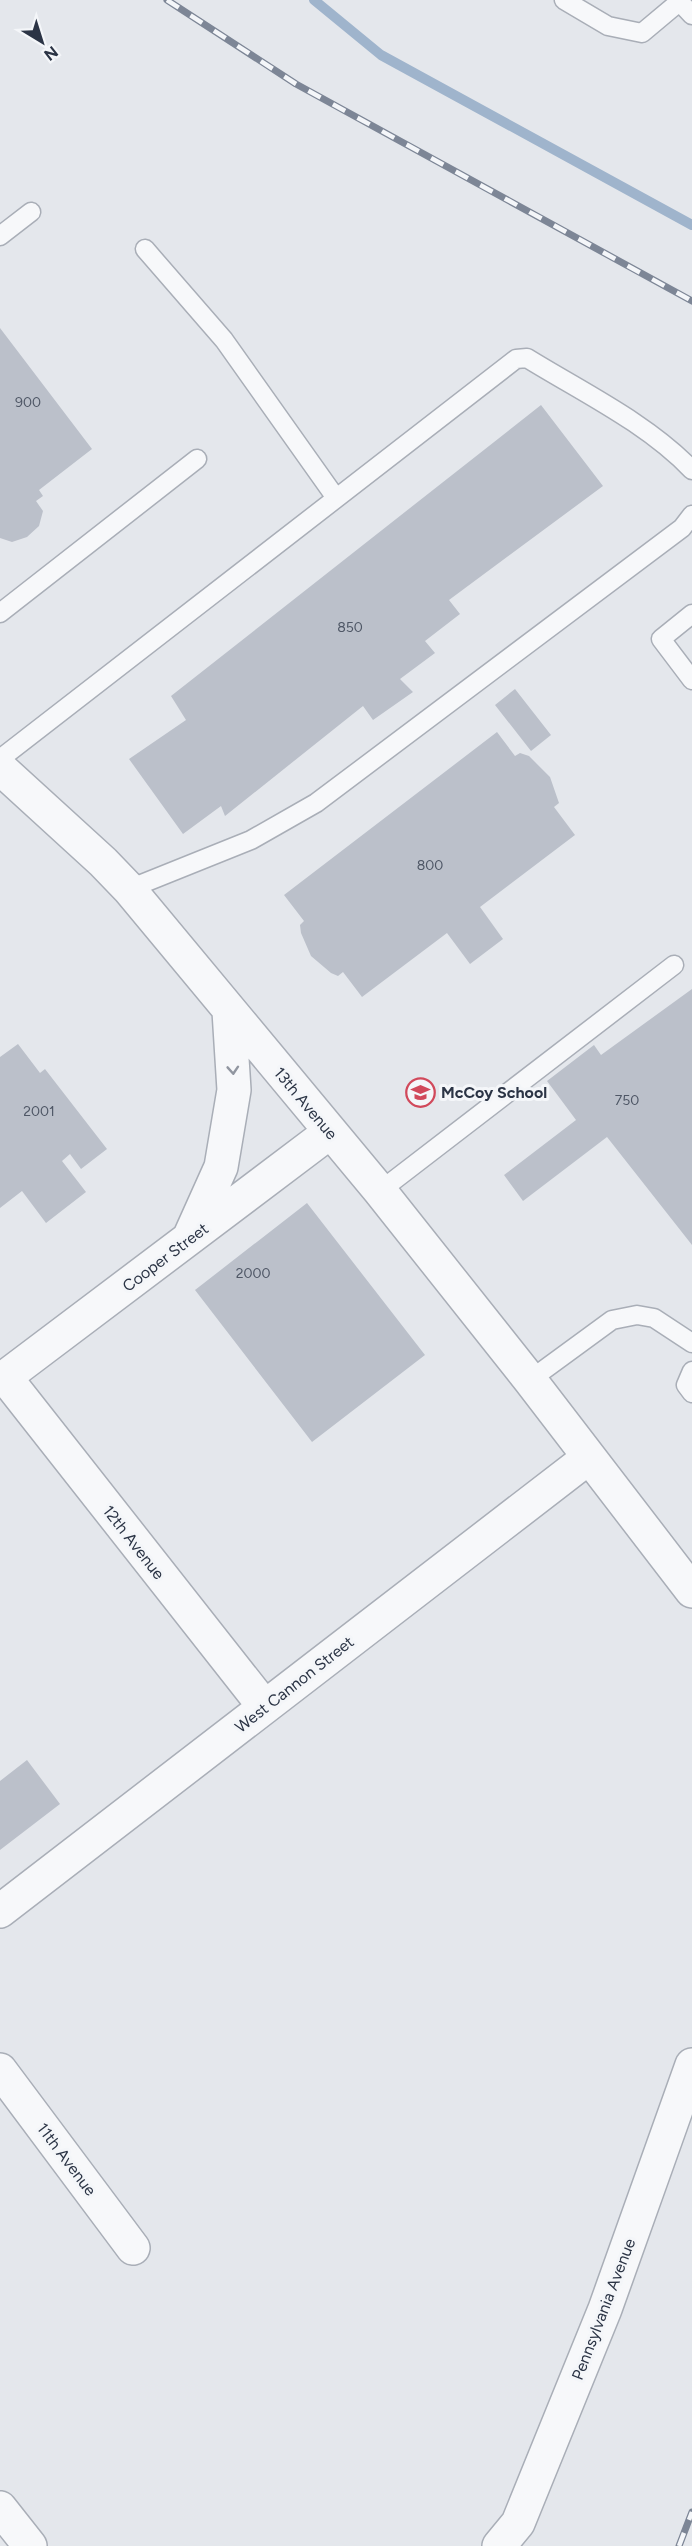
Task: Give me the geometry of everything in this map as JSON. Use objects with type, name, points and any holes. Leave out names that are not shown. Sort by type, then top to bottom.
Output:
[{"type":"street","name":"13th Avenue","points":[[0,768],[103,862],[129,890],[380,1191],[530,1380],[588,1458]]},
{"type":"street","points":[[189,1239],[221,1167],[223,1156],[234,1090],[229,1011]]},
{"type":"street","name":"Cooper Street","points":[[2,1379],[330,1132]]},
{"type":"street","name":"12th Avenue","points":[[2,1379],[264,1706]]},
{"type":"street","points":[[588,1458],[692,1591]]},
{"type":"street","name":"West Cannon Street","points":[[0,1911],[588,1458]]},
{"type":"street","name":"Pennsylvania Avenue","points":[[499,2546],[518,2523],[605,2309],[692,2065]]},
{"type":"street","name":"11th Avenue","points":[[0,2070],[133,2248]]},
{"type":"street","points":[[0,2508],[30,2546]]},
{"type":"lane","points":[[564,0],[608,26],[642,33],[678,1],[692,15]]},
{"type":"lane","points":[[0,236],[31,212]]},
{"type":"lane","points":[[145,249],[224,340],[336,498]]},
{"type":"lane","points":[[0,759],[516,359],[527,358],[656,439],[675,452],[692,470]]},
{"type":"lane","points":[[0,613],[197,459]]},
{"type":"lane","points":[[129,890],[251,840],[316,803],[682,528],[692,515]]},
{"type":"lane","points":[[692,614],[661,639],[692,680]]},
{"type":"lane","points":[[380,1191],[674,965]]},
{"type":"lane","points":[[530,1380],[612,1320],[637,1315],[654,1318],[692,1342]]},
{"type":"lane","points":[[692,1371],[686,1385],[692,1393]]},
{"type":"building","points":[[0,328],[92,449],[39,490],[43,496],[36,501],[43,511],[39,526],[27,537],[12,542],[0,538]]},
{"type":"building","points":[[541,405],[603,486],[449,600],[460,614],[425,641],[435,653],[400,679],[413,692],[373,720],[363,706],[225,816],[221,806],[183,834],[129,759],[186,720],[171,696]]},
{"type":"building","points":[[515,689],[551,735],[531,751],[495,705]]},
{"type":"building","points":[[497,732],[515,756],[520,753],[529,756],[550,777],[559,803],[554,807],[575,835],[480,907],[503,939],[470,964],[447,933],[362,997],[343,972],[338,976],[331,973],[311,956],[301,933],[300,925],[304,921],[284,895]]},
{"type":"building","points":[[692,989],[692,1245],[607,1137],[523,1201],[504,1175],[576,1120],[547,1081],[594,1045],[601,1055]]},
{"type":"building","points":[[18,1044],[40,1073],[45,1069],[107,1149],[81,1169],[70,1154],[62,1161],[86,1192],[46,1223],[22,1191],[0,1208],[0,1057]]},
{"type":"building","points":[[307,1203],[425,1355],[312,1442],[195,1290]]},
{"type":"building","points":[[27,1760],[60,1804],[0,1850],[0,1781]]},
{"type":"waterway","points":[[314,0],[381,55],[692,225]]},
{"type":"railway","points":[[167,0],[296,84],[692,301]]},
{"type":"railway","points":[[679,2546],[692,2512]]},
{"type":"place","name":"McCoy School","points":[[420,1092]]}]
